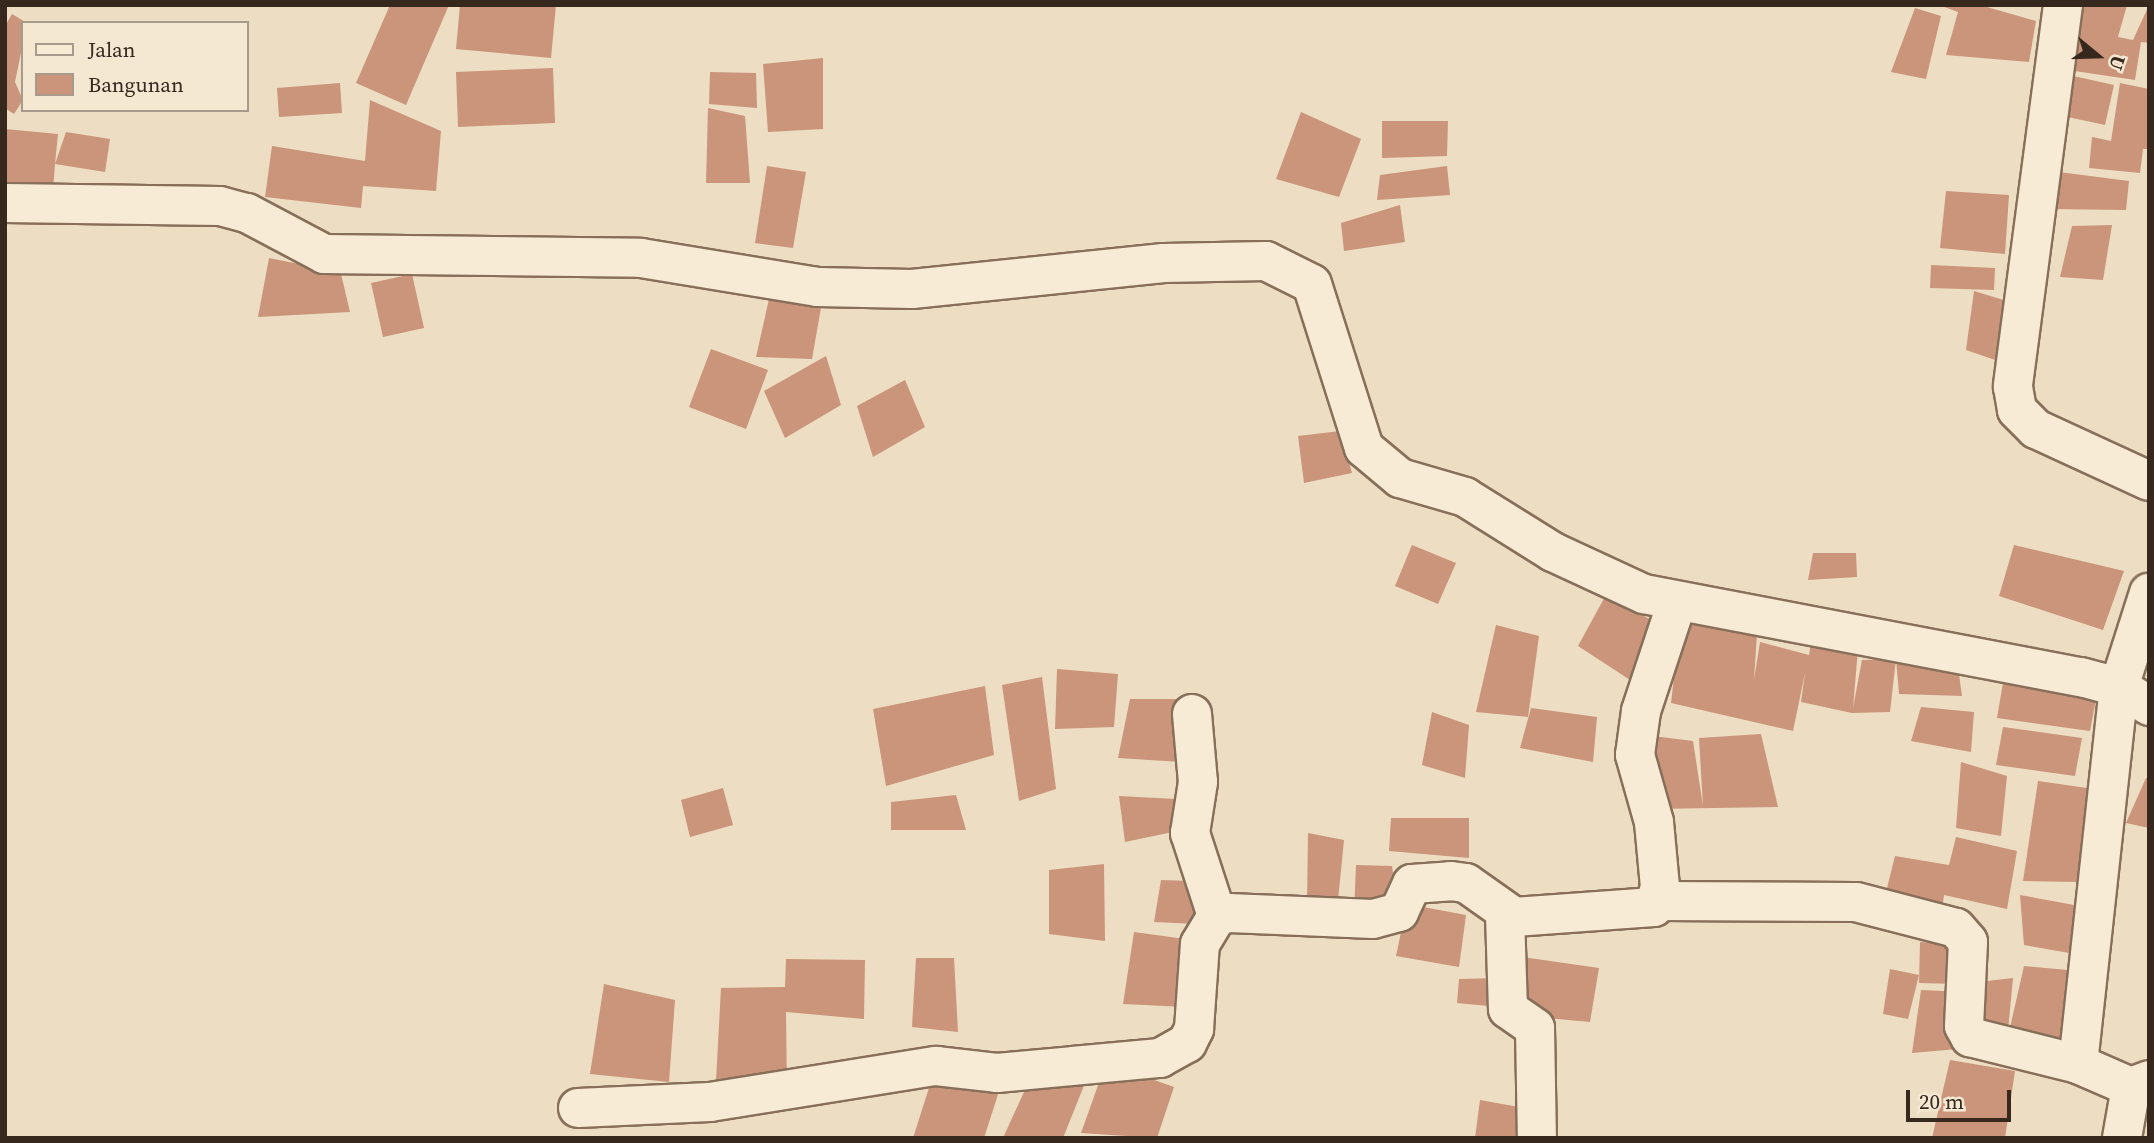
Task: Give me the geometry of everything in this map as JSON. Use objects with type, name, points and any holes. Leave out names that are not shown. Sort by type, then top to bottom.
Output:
[{"type":"street","points":[[2063,5],[2015,398],[2036,429],[2149,481]]},
{"type":"street","points":[[5,203],[209,205],[247,213],[324,254],[641,258],[818,287],[912,289],[1164,262],[1266,261],[1312,284],[1353,422],[1381,467],[1465,497],[1553,552],[1644,594],[2134,696]]},
{"type":"street","points":[[2078,1064],[2149,593]]},
{"type":"street","points":[[1659,901],[1654,822],[1635,755],[1644,701],[1677,602]]},
{"type":"street","points":[[578,1108],[710,1102],[936,1066],[997,1073],[1160,1058],[1176,1053],[1194,1029],[1200,944],[1217,916],[1190,833],[1198,782],[1192,714]]},
{"type":"street","points":[[1217,916],[1373,919],[1399,912],[1412,884],[1460,881],[1506,915],[1646,909],[1659,901],[1856,902],[1956,928],[1968,942],[1965,1033],[2140,1084],[2122,1138]]},
{"type":"street","points":[[1506,915],[1508,1009],[1535,1028],[1537,1138]]},
{"type":"building","points":[[390,5],[449,5],[406,105],[356,83]]},
{"type":"building","points":[[460,5],[556,5],[551,58],[456,49]]},
{"type":"building","points":[[1939,5],[1980,5],[2036,21],[2029,62],[1946,55],[1958,12]]},
{"type":"building","points":[[2066,5],[2127,5],[2118,37],[2133,40],[2149,5],[2149,43],[2141,42],[2135,80],[2068,70]]},
{"type":"building","points":[[1915,8],[1941,16],[1926,79],[1891,72]]},
{"type":"building","points":[[12,14],[24,21],[21,21],[21,52],[15,82],[21,103],[14,114],[5,108],[5,26]]},
{"type":"building","points":[[823,58],[823,129],[768,132],[763,64]]},
{"type":"building","points":[[553,68],[555,123],[458,127],[456,72]]},
{"type":"building","points":[[710,72],[756,73],[757,108],[709,104]]},
{"type":"building","points":[[2060,73],[2114,85],[2105,125],[2049,113]]},
{"type":"building","points":[[340,83],[342,113],[279,117],[277,88]]},
{"type":"building","points":[[2120,83],[2149,89],[2149,149],[2143,149],[2140,173],[2089,168],[2092,137],[2111,141]]},
{"type":"building","points":[[370,100],[441,131],[436,191],[363,186],[361,208],[265,197],[272,146],[365,161]]},
{"type":"building","points":[[708,108],[745,116],[750,183],[706,183]]},
{"type":"building","points":[[1301,112],[1361,139],[1339,197],[1276,179]]},
{"type":"building","points":[[1382,121],[1448,121],[1447,156],[1382,158]]},
{"type":"building","points":[[5,129],[58,134],[53,190],[5,185]]},
{"type":"building","points":[[66,132],[110,139],[105,172],[55,164]]},
{"type":"building","points":[[767,166],[806,172],[793,248],[755,243]]},
{"type":"building","points":[[1447,166],[1450,195],[1377,200],[1380,175]]},
{"type":"building","points":[[2051,171],[2129,181],[2126,210],[2049,209]]},
{"type":"building","points":[[1946,191],[2009,195],[2005,254],[1940,248]]},
{"type":"building","points":[[1400,205],[1405,242],[1344,251],[1341,223]]},
{"type":"building","points":[[2112,225],[2103,280],[2060,277],[2072,226]]},
{"type":"building","points":[[269,258],[304,265],[338,261],[350,312],[258,317]]},
{"type":"building","points":[[1931,265],[1995,268],[1994,290],[1930,288]]},
{"type":"building","points":[[412,274],[424,328],[383,337],[371,283]]},
{"type":"building","points":[[771,290],[823,296],[812,359],[756,357]]},
{"type":"building","points":[[1974,291],[2007,301],[2001,362],[1966,350]]},
{"type":"building","points":[[711,349],[768,370],[746,429],[689,407]]},
{"type":"building","points":[[826,356],[841,405],[785,438],[764,391]]},
{"type":"building","points":[[905,380],[925,427],[873,457],[857,406]]},
{"type":"building","points":[[1340,431],[1352,473],[1304,483],[1298,436]]},
{"type":"building","points":[[1412,545],[1456,563],[1438,604],[1395,586]]},
{"type":"building","points":[[2014,545],[2124,571],[2103,630],[1999,596]]},
{"type":"building","points":[[1813,553],[1856,553],[1857,577],[1808,580]]},
{"type":"building","points":[[1607,593],[1667,630],[1647,691],[1578,646]]},
{"type":"building","points":[[1681,617],[1757,634],[1754,680],[1760,642],[1809,655],[1811,642],[1858,649],[1853,708],[1862,660],[1896,659],[1890,712],[1852,713],[1801,702],[1805,673],[1793,731],[1671,703]]},
{"type":"building","points":[[1496,625],[1539,636],[1528,717],[1476,712]]},
{"type":"building","points":[[1896,659],[1957,660],[1962,696],[1899,694]]},
{"type":"building","points":[[1057,669],[1118,674],[1114,727],[1055,729]]},
{"type":"building","points":[[2005,671],[2097,694],[2090,731],[1997,718]]},
{"type":"building","points":[[1042,677],[1056,789],[1019,801],[1002,685]]},
{"type":"building","points":[[985,686],[994,755],[886,786],[873,709]]},
{"type":"building","points":[[1130,699],[1184,699],[1181,762],[1118,758]]},
{"type":"building","points":[[1921,707],[1974,712],[1971,752],[1911,741]]},
{"type":"building","points":[[1531,708],[1597,717],[1593,762],[1520,748]]},
{"type":"building","points":[[1432,712],[1469,725],[1465,778],[1422,765]]},
{"type":"building","points":[[2003,727],[2082,738],[2075,776],[1996,765]]},
{"type":"building","points":[[1637,734],[1693,741],[1703,806],[1699,738],[1761,734],[1778,807],[1651,809]]},
{"type":"building","points":[[1961,762],[2007,776],[2001,836],[1956,828]]},
{"type":"building","points":[[2146,778],[2149,779],[2149,828],[2126,823]]},
{"type":"building","points":[[2038,781],[2094,789],[2080,882],[2023,881]]},
{"type":"building","points":[[723,788],[733,825],[690,837],[681,800]]},
{"type":"building","points":[[956,795],[966,830],[891,830],[891,802]]},
{"type":"building","points":[[1119,796],[1176,799],[1173,832],[1125,842]]},
{"type":"building","points":[[1391,818],[1469,818],[1469,858],[1389,851]]},
{"type":"building","points":[[1308,833],[1344,840],[1338,900],[1307,904]]},
{"type":"building","points":[[1956,837],[2017,851],[2007,909],[1944,895],[1941,918],[1882,908],[1895,856],[1949,865]]},
{"type":"building","points":[[1104,864],[1105,941],[1049,934],[1049,870]]},
{"type":"building","points":[[1356,865],[1392,866],[1399,912],[1354,913]]},
{"type":"building","points":[[1161,880],[1193,881],[1196,924],[1154,922]]},
{"type":"building","points":[[2020,895],[2085,907],[2081,955],[2024,945]]},
{"type":"building","points":[[1407,904],[1466,915],[1459,967],[1396,956]]},
{"type":"building","points":[[1134,932],[1185,939],[1186,1007],[1123,1004]]},
{"type":"building","points":[[1920,942],[1956,945],[1956,984],[1919,983]]},
{"type":"building","points":[[1516,956],[1599,968],[1590,1022],[1514,1015]]},
{"type":"building","points":[[916,958],[954,958],[958,1032],[912,1027]]},
{"type":"building","points":[[786,959],[865,960],[864,1019],[786,1012],[787,1091],[716,1081],[721,988],[785,987]]},
{"type":"building","points":[[2024,966],[2079,971],[2073,1052],[2007,1041]]},
{"type":"building","points":[[1890,969],[1919,975],[1908,1019],[1883,1014]]},
{"type":"building","points":[[1500,978],[1499,1007],[1457,1003],[1459,979]]},
{"type":"building","points":[[2013,978],[2007,1041],[1979,1033],[1987,981]]},
{"type":"building","points":[[604,984],[675,1000],[669,1082],[590,1074]]},
{"type":"building","points":[[1921,990],[1966,992],[1958,1049],[1912,1053]]},
{"type":"building","points":[[1950,1060],[2015,1071],[2005,1138],[1932,1138]]},
{"type":"building","points":[[1106,1063],[1174,1087],[1157,1138],[1081,1133]]},
{"type":"building","points":[[936,1066],[1002,1082],[984,1138],[913,1138]]},
{"type":"building","points":[[1034,1070],[1085,1083],[1063,1138],[1003,1138]]},
{"type":"building","points":[[1480,1100],[1519,1107],[1516,1138],[1475,1138]]}]
